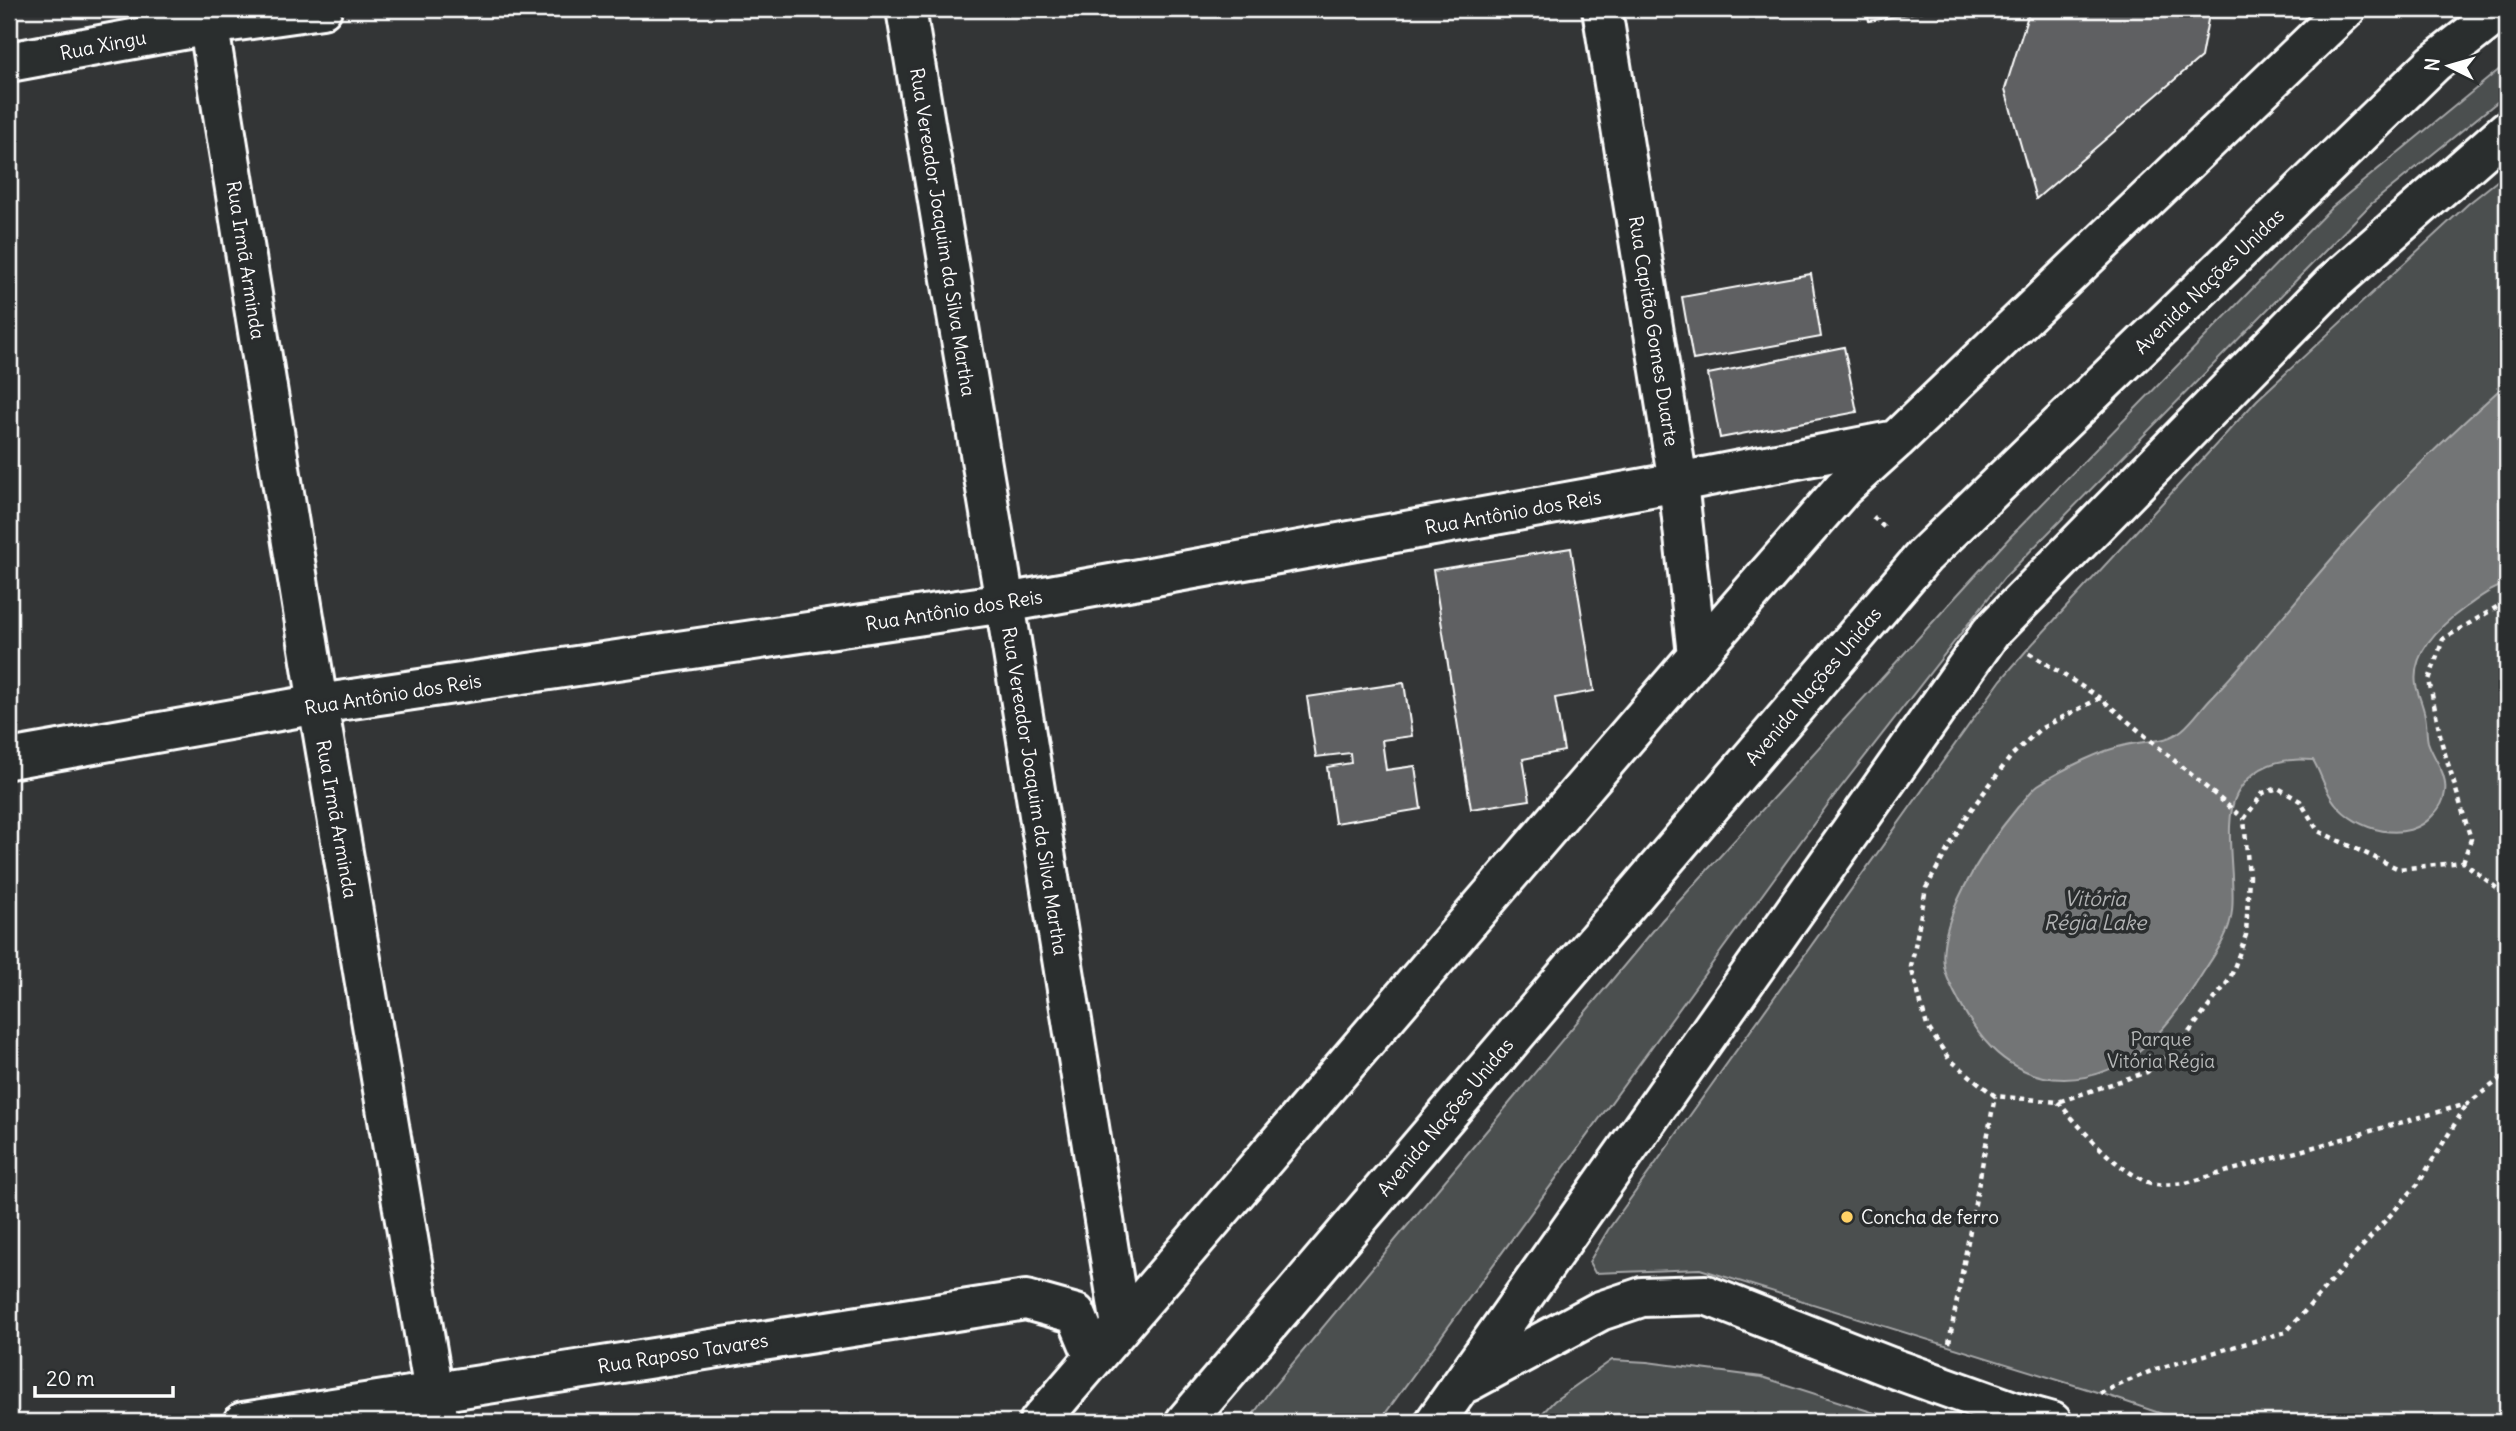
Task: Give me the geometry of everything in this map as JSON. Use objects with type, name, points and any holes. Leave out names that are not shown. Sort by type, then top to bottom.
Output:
[{"type":"street","name":"Rua Xingu","points":[[9,62],[207,17],[323,9]]},
{"type":"street","name":"Rua Vereador Joaquim da Silva Martha","points":[[906,9],[1121,1326]]},
{"type":"street","name":"Rua Capitão Gomes Duarte","points":[[1602,9],[1678,482],[1697,655]]},
{"type":"street","name":"Avenida Nações Unidas","points":[[1191,1418],[1924,556],[2434,63],[2503,9]]},
{"type":"street","points":[[1039,1422],[1843,488],[1896,440],[2332,15]]},
{"type":"street","name":"Rua Irmã Arminda","points":[[207,17],[318,704],[436,1407]]},
{"type":"street","points":[[1435,1422],[1991,632],[2333,283],[2507,130]]},
{"type":"street","name":"Rua Antônio dos Reis","points":[[9,759],[318,704],[1005,604],[1896,440]]},
{"type":"street","points":[[1460,1387],[1600,1311],[1642,1297],[1706,1295],[1890,1367],[2013,1411],[2052,1422]]},
{"type":"street","name":"Rua Raposo Tavares","points":[[243,1422],[436,1407],[1026,1300],[1076,1314],[1094,1357]]},
{"type":"path","points":[[2463,862],[2471,839],[2442,744],[2429,680],[2443,639],[2507,601]]},
{"type":"path","points":[[2026,651],[2100,698],[2244,819]]},
{"type":"path","points":[[2100,698],[2040,729],[2012,755],[1967,815],[1926,888],[1911,967],[1927,1026],[1949,1059],[1995,1096],[2058,1102],[2147,1072],[2183,1040],[2230,978],[2246,935],[2249,876],[2244,819],[2263,793],[2278,788],[2300,801],[2318,831],[2399,869],[2463,862],[2507,896]]},
{"type":"path","points":[[2100,1393],[2157,1369],[2286,1332],[2418,1184],[2468,1104],[2507,1074]]},
{"type":"path","points":[[1948,1348],[1995,1096]]},
{"type":"path","points":[[2058,1102],[2106,1154],[2144,1181],[2165,1185],[2186,1182],[2468,1104]]},
{"type":"green space","points":[[2507,63],[2507,94],[2371,204],[2004,578],[1831,800],[1379,1422],[1248,1422],[1268,1393],[1662,920],[2011,536],[2332,207]]},
{"type":"green space","name":"Parque Vitória Régia","points":[[2507,173],[2507,1422],[2186,1422],[1700,1269],[1595,1273],[1589,1262],[1608,1230],[2001,680],[2257,400],[2468,204]]},
{"type":"green space","points":[[1612,1360],[1762,1377],[1903,1422],[1534,1422],[1554,1401]]},
{"type":"water","name":"Vitória Régia Lake","points":[[2507,383],[2507,584],[2480,597],[2438,630],[2423,650],[2416,673],[2428,742],[2445,785],[2441,805],[2422,824],[2410,830],[2382,831],[2344,813],[2332,798],[2313,760],[2290,760],[2260,770],[2251,776],[2237,794],[2230,819],[2233,898],[2225,935],[2192,990],[2163,1028],[2129,1058],[2088,1076],[2064,1079],[2042,1077],[2006,1060],[1991,1048],[1967,1016],[1948,979],[1943,959],[1945,937],[1964,888],[2005,823],[2035,787],[2049,778],[2110,749],[2162,740],[2182,730],[2375,510]]},
{"type":"building","points":[[1866,9],[1935,9],[1869,21]]},
{"type":"building","points":[[2030,9],[2210,9],[2201,57],[2036,199],[2005,89]]},
{"type":"building","points":[[1811,274],[1821,337],[1693,360],[1682,297]]},
{"type":"building","points":[[1844,347],[1857,412],[1720,438],[1708,374]]},
{"type":"building","points":[[1571,548],[1594,691],[1555,698],[1564,751],[1523,759],[1530,800],[1471,809],[1433,570]]},
{"type":"building","points":[[1404,683],[1412,736],[1382,740],[1386,770],[1415,766],[1421,809],[1335,823],[1327,767],[1351,763],[1350,753],[1316,757],[1307,697]]},
{"type":"place","name":"Concha de ferro","points":[[1847,1217]]}]
